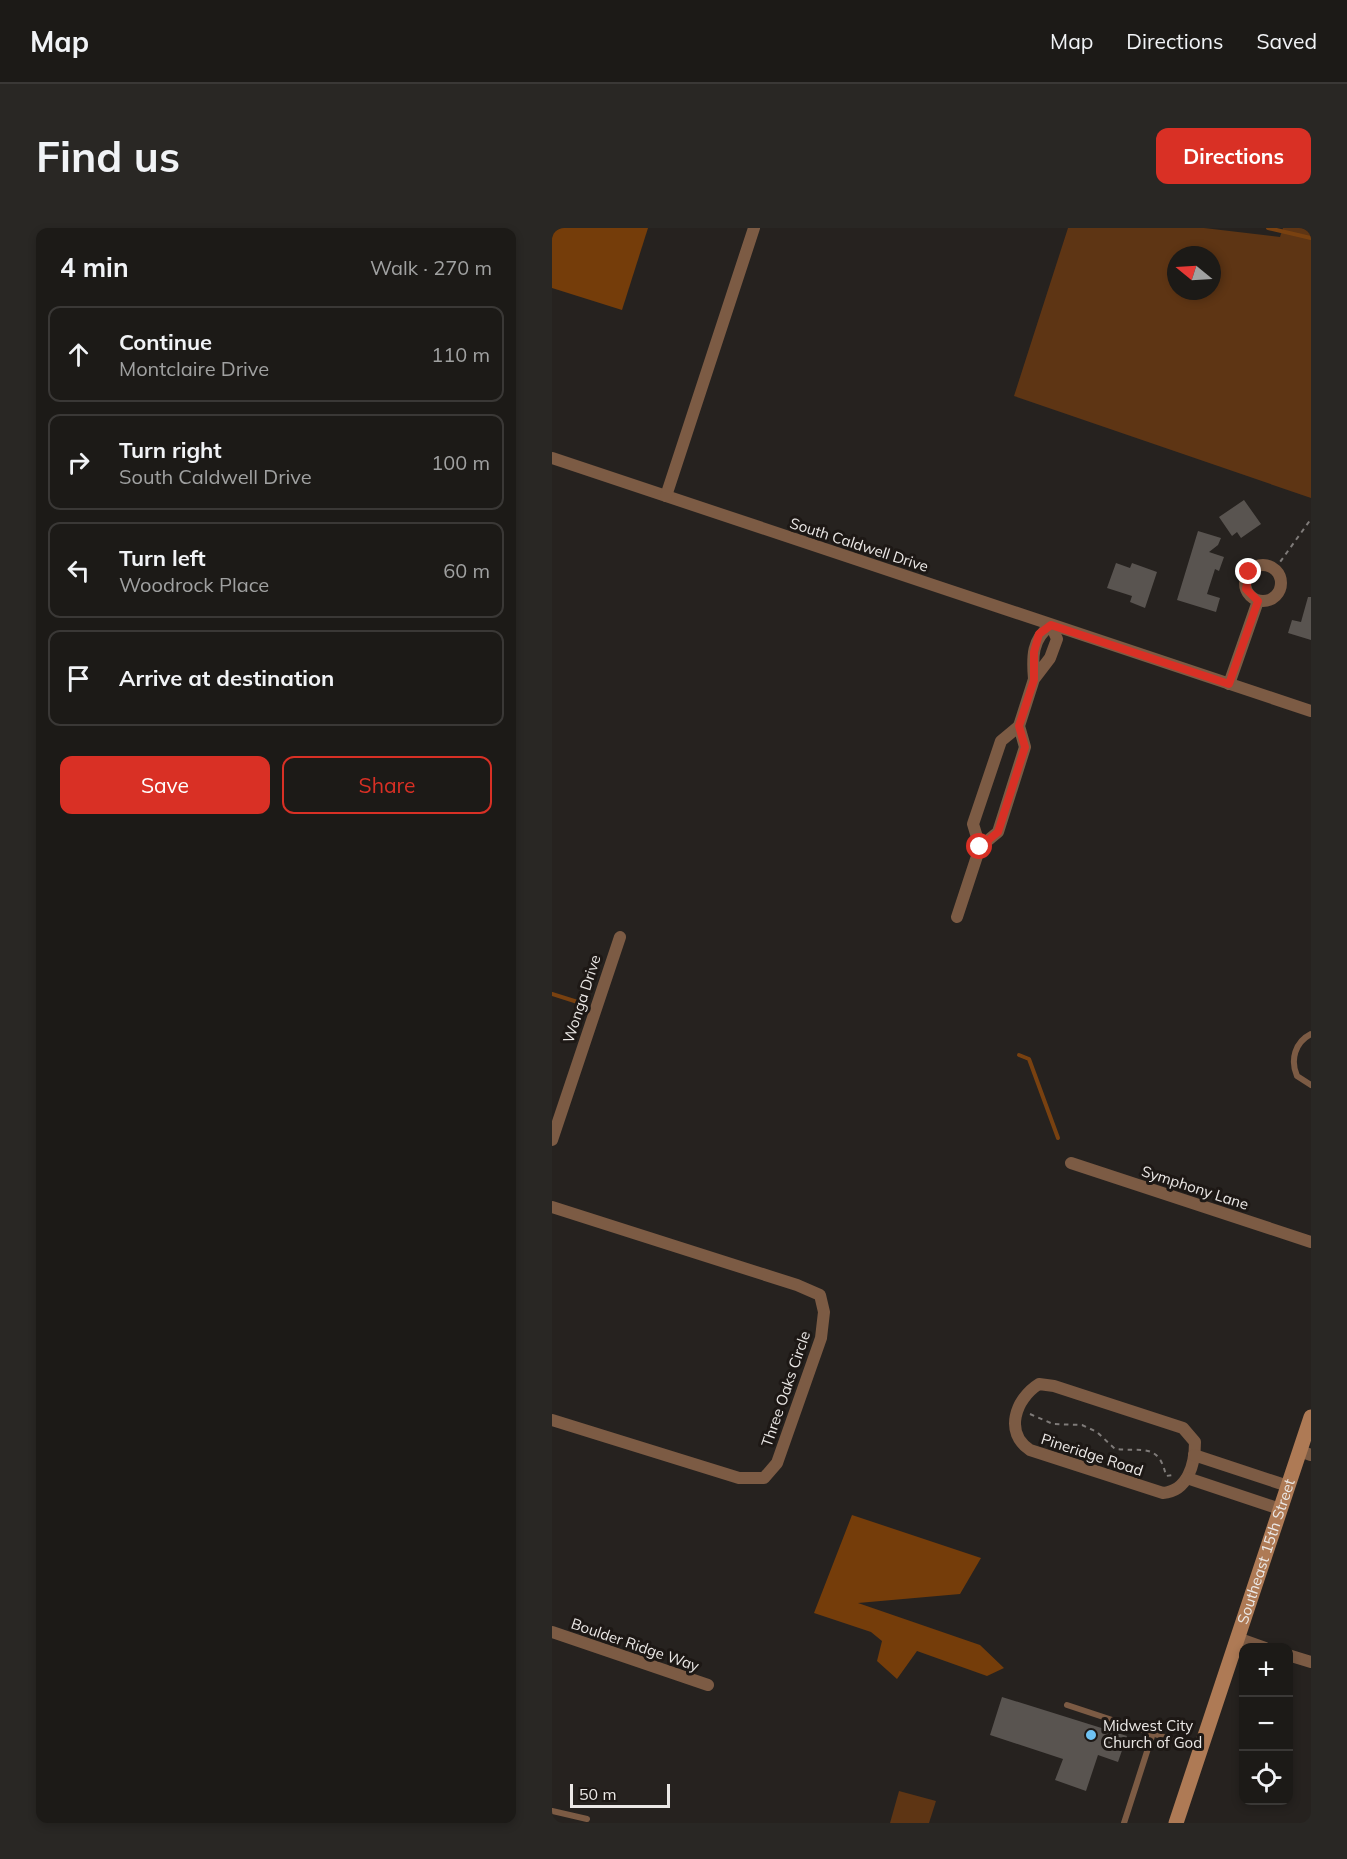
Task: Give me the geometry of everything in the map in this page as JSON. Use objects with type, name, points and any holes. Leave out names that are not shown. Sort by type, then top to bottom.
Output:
[{"type":"main road","name":"Southeast 15th Street","points":[[1176,1823],[1288,1486],[1305,1453],[1311,1417]]},
{"type":"street","points":[[666,496],[754,228]]},
{"type":"street","name":"South Caldwell Drive","points":[[552,458],[1311,711]]},
{"type":"street","points":[[1258,566],[1275,569],[1280,578],[1277,594],[1269,600],[1258,601],[1248,594],[1246,577],[1258,566]]},
{"type":"street","points":[[1229,684],[1258,601]]},
{"type":"street","points":[[980,847],[974,824],[977,814],[1001,741],[1019,726],[1034,680],[1050,658],[1058,639],[1051,625],[1039,634],[1034,652],[1034,680]]},
{"type":"street","points":[[1034,652],[1050,658]]},
{"type":"street","points":[[957,917],[980,847],[998,832],[1025,747],[1019,726]]},
{"type":"street","name":"Wonga Drive","points":[[552,1140],[620,937]]},
{"type":"street","name":"Symphony Lane","points":[[1071,1163],[1311,1242]]},
{"type":"street","name":"Three Oaks Circle","points":[[552,1207],[797,1285],[820,1295],[824,1312],[820,1338],[777,1462],[764,1478],[739,1478],[552,1420]]},
{"type":"street","name":"Pineridge Road","points":[[1182,1478],[1179,1490],[1163,1493],[1030,1450],[1020,1443],[1013,1426],[1022,1399],[1039,1384],[1054,1386],[1171,1423],[1190,1434],[1195,1442],[1194,1455]]},
{"type":"street","points":[[1280,1509],[1182,1478],[1194,1455],[1288,1486]]},
{"type":"street","points":[[1227,1491],[1233,1469]]},
{"type":"street","name":"Boulder Ridge Way","points":[[552,1632],[708,1685]]},
{"type":"street","points":[[1237,1638],[1253,1643]]},
{"type":"street","points":[[1293,1657],[1311,1662]]},
{"type":"lane","points":[[1311,1035],[1302,1040],[1293,1058],[1297,1076],[1311,1085]]},
{"type":"lane","points":[[1067,1705],[1200,1749]]},
{"type":"lane","points":[[1124,1823],[1153,1733]]},
{"type":"lane","points":[[552,1811],[587,1819]]},
{"type":"path","points":[[1275,569],[1311,519]]},
{"type":"path","points":[[1022,1411],[1053,1424],[1082,1425],[1096,1432],[1115,1449],[1145,1448],[1154,1452],[1162,1463],[1166,1476],[1172,1474],[1182,1478]]},
{"type":"shaded area","points":[[552,228],[648,228],[622,310],[552,288]]},
{"type":"shaded area","points":[[1068,228],[1204,228],[1280,237],[1283,228],[1311,228],[1311,498],[1014,396]]},
{"type":"shaded area","points":[[852,1515],[981,1558],[960,1594],[858,1603],[980,1645],[1004,1668],[987,1676],[917,1651],[897,1679],[877,1661],[882,1641],[871,1632],[814,1613]]},
{"type":"shaded area","points":[[899,1791],[936,1801],[929,1823],[890,1823]]},
{"type":"building","points":[[1244,500],[1261,524],[1241,538],[1237,532],[1232,536],[1219,517]]},
{"type":"building","points":[[1198,531],[1221,538],[1218,545],[1209,552],[1224,557],[1219,571],[1215,569],[1207,594],[1220,598],[1216,612],[1177,600]]},
{"type":"building","points":[[1116,563],[1130,568],[1132,563],[1157,572],[1145,608],[1130,602],[1132,596],[1107,588]]},
{"type":"building","points":[[1308,597],[1311,597],[1311,640],[1288,633],[1292,620],[1301,622]]},
{"type":"building","points":[[1002,1697],[1127,1736],[1118,1762],[1098,1755],[1086,1791],[1055,1780],[1063,1759],[990,1735]]},
{"type":"waterway","points":[[1268,228],[1311,238]]},
{"type":"waterway","points":[[552,994],[587,1005]]},
{"type":"waterway","points":[[1019,1055],[1029,1059],[1058,1138]]},
{"type":"place","name":"Midwest City Church of God","points":[[1091,1735]]},
{"type":"route","points":[[980,847],[998,832],[1025,747],[1019,726],[1034,680],[1032,662],[1039,634],[1051,625],[1229,684],[1258,601],[1248,594],[1246,589],[1246,577],[1249,572]]}]
